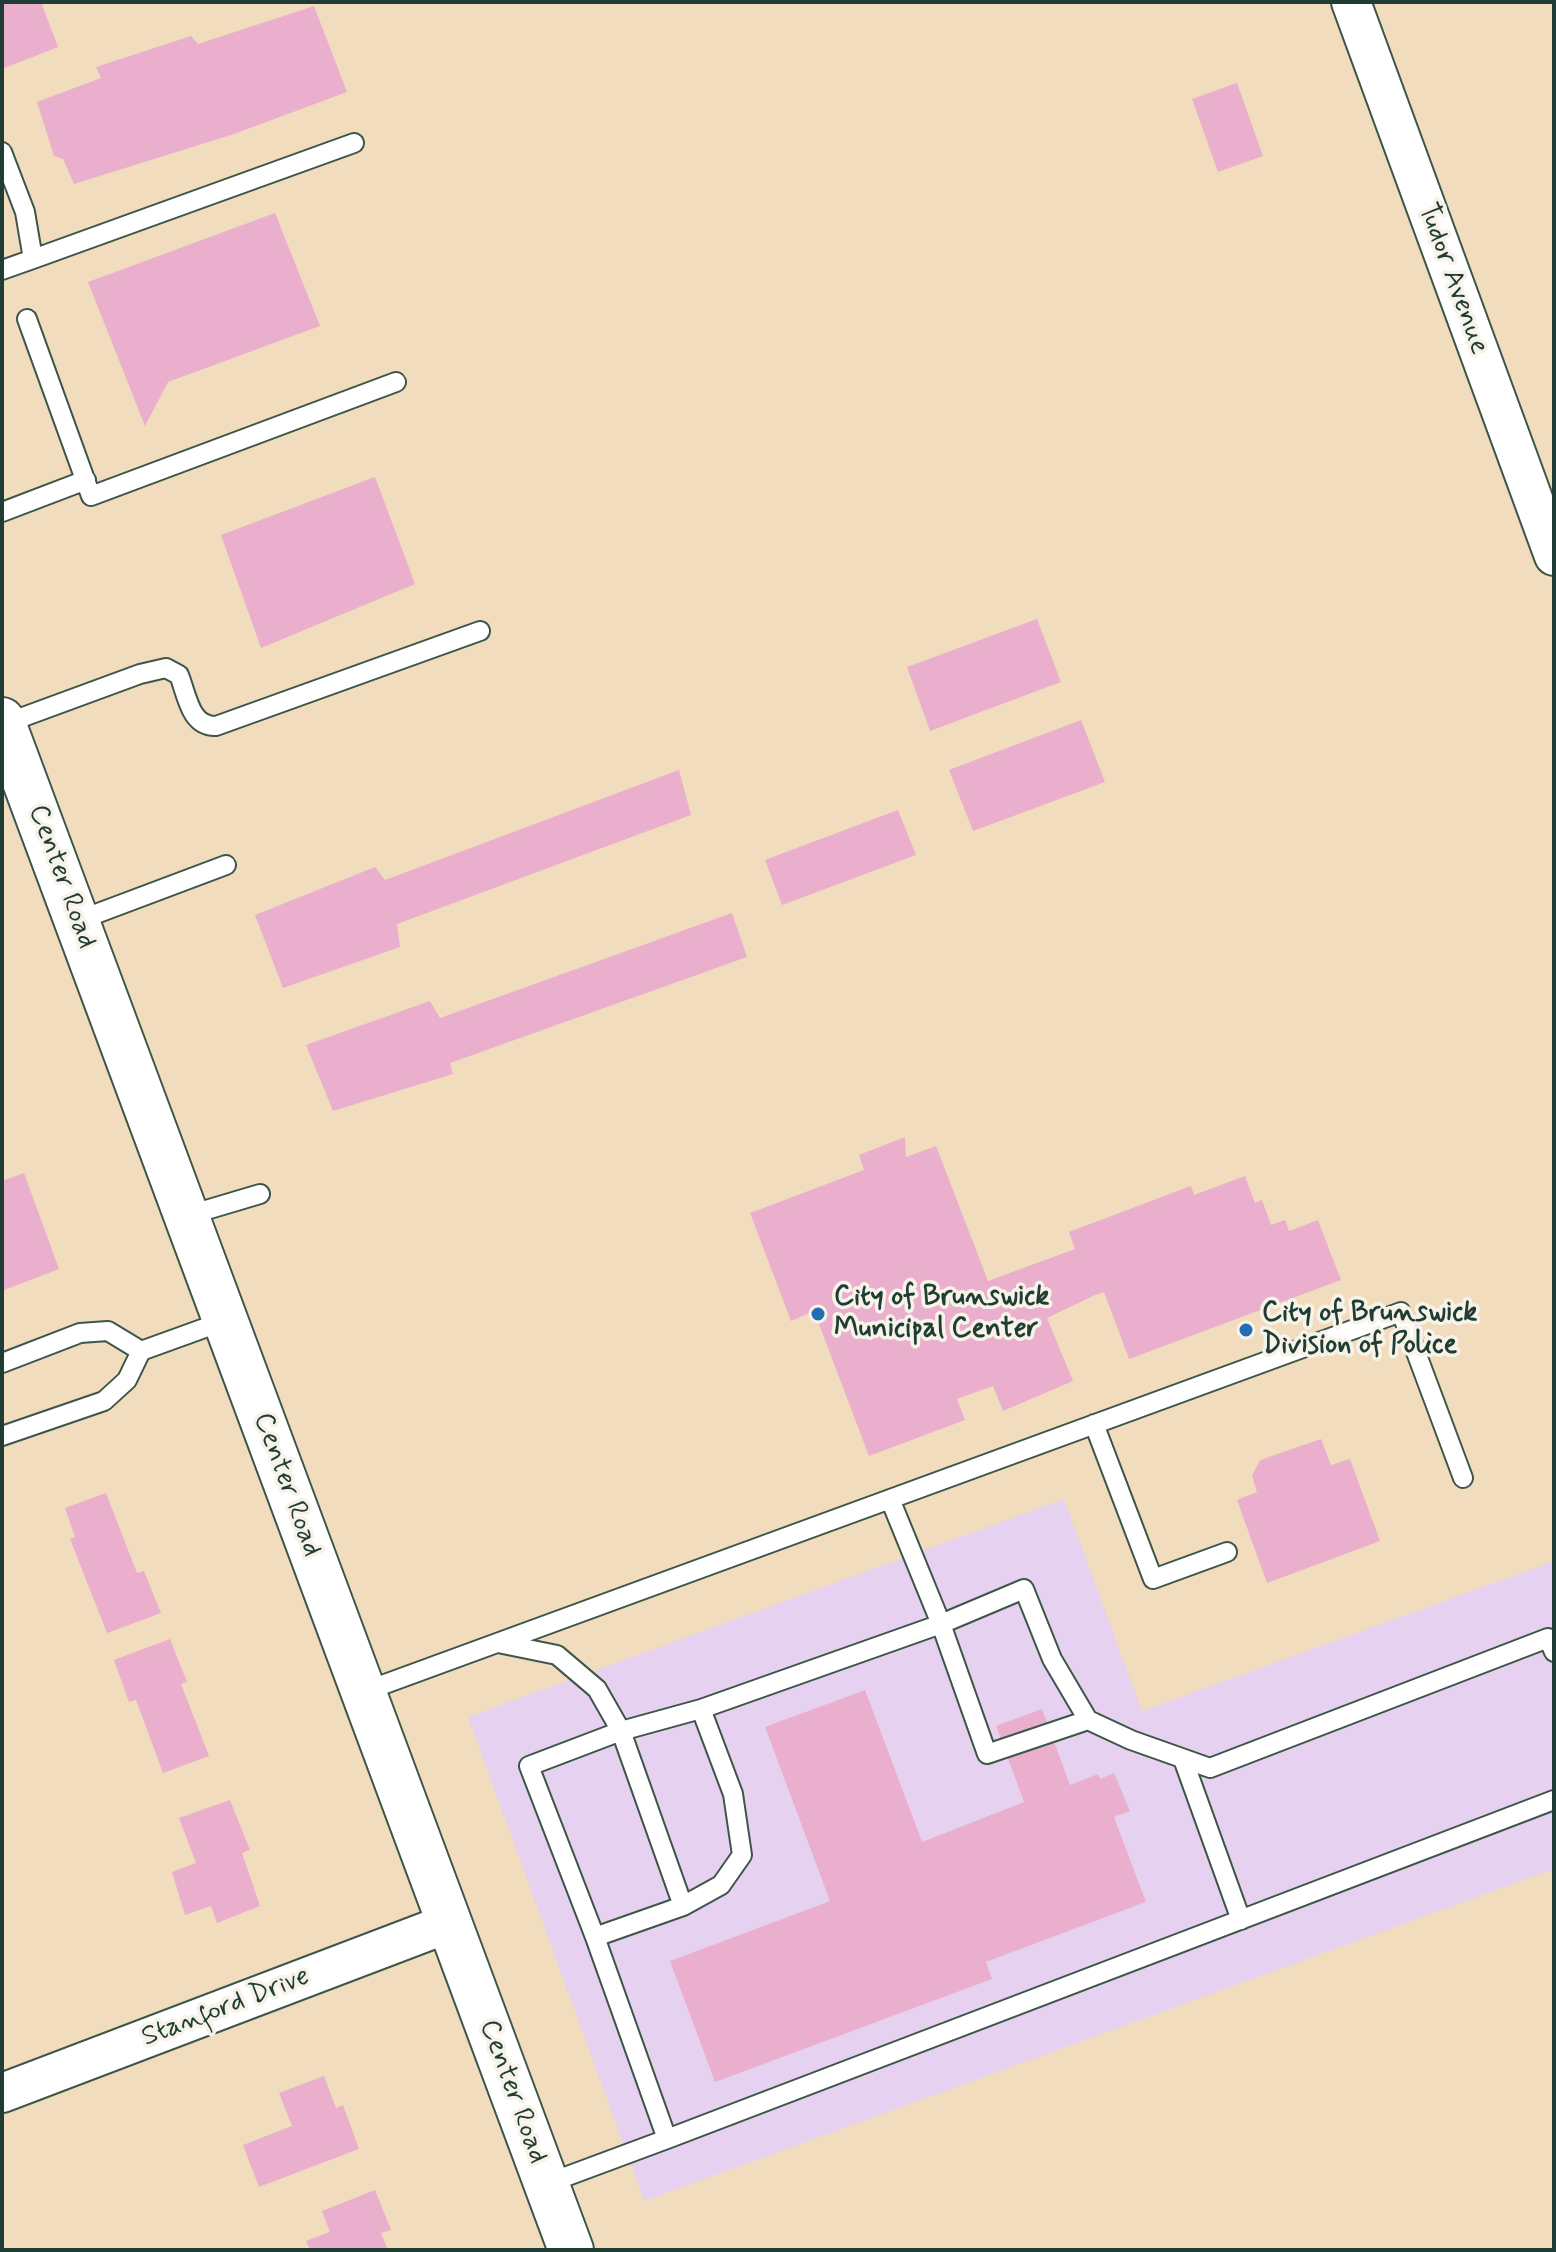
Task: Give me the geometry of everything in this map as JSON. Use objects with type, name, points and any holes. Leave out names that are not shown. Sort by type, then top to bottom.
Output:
[{"type":"main road","name":"Center Road","points":[[3,723],[571,2250]]},
{"type":"street","name":"Tudor Avenue","points":[[1351,2],[1554,556]]},
{"type":"street","name":"Stanford Drive","points":[[2,2093],[449,1923]]},
{"type":"lane","points":[[2,270],[354,143]]},
{"type":"lane","points":[[2,152],[25,212],[33,259]]},
{"type":"lane","points":[[27,319],[91,496],[396,382]]},
{"type":"lane","points":[[2,512],[86,480]]},
{"type":"lane","points":[[3,723],[140,674],[166,668],[179,675],[196,720],[206,726],[216,726],[480,631]]},
{"type":"lane","points":[[77,921],[226,865]]},
{"type":"lane","points":[[186,1216],[260,1194]]},
{"type":"lane","points":[[363,1692],[1401,1312],[1463,1478]]},
{"type":"lane","points":[[2,1436],[104,1401],[127,1380],[141,1351],[224,1321]]},
{"type":"lane","points":[[2,1363],[80,1333],[108,1331],[141,1351]]},
{"type":"lane","points":[[1094,1424],[1153,1579],[1227,1552]]},
{"type":"lane","points":[[890,1499],[941,1624],[987,1754],[1088,1720]]},
{"type":"lane","points":[[667,2139],[595,1937],[529,1766],[621,1731],[701,1709],[941,1624],[1024,1589],[1052,1659],[1088,1720],[1131,1740],[1210,1768],[1548,1638],[1554,1652]]},
{"type":"lane","points":[[498,1643],[557,1655],[597,1689],[621,1731],[683,1906]]},
{"type":"lane","points":[[595,1937],[683,1906],[721,1885],[742,1855],[733,1794],[701,1709]]},
{"type":"lane","points":[[1183,1759],[1241,1920]]},
{"type":"lane","points":[[546,2184],[1554,1800]]},
{"type":"shaded area","points":[[1064,1499],[1142,1711],[1554,1561],[1554,1869],[644,2201],[468,1717]]},
{"type":"building","points":[[2,2],[41,2],[58,47],[2,69]]},
{"type":"building","points":[[314,6],[347,92],[234,134],[74,184],[63,159],[54,156],[37,102],[101,78],[96,67],[191,36],[198,44]]},
{"type":"building","points":[[1237,83],[1263,156],[1218,172],[1192,99]]},
{"type":"building","points":[[275,213],[320,326],[168,382],[145,426],[88,282]]},
{"type":"building","points":[[375,477],[415,584],[261,648],[221,535]]},
{"type":"building","points":[[1037,619],[1061,682],[930,731],[907,667]]},
{"type":"building","points":[[1081,720],[1105,782],[973,831],[949,770]]},
{"type":"building","points":[[679,770],[691,815],[397,924],[400,947],[283,988],[255,915],[375,867],[385,880]]},
{"type":"building","points":[[898,810],[916,855],[782,905],[765,860]]},
{"type":"building","points":[[732,913],[747,957],[450,1063],[453,1074],[333,1111],[306,1045],[430,1001],[440,1018]]},
{"type":"building","points":[[905,1137],[906,1157],[936,1146],[988,1281],[1075,1249],[1069,1232],[1191,1186],[1194,1195],[1245,1176],[1255,1203],[1262,1200],[1271,1225],[1285,1220],[1289,1231],[1318,1220],[1341,1280],[1129,1359],[1104,1292],[1093,1296],[1047,1318],[1073,1381],[1003,1411],[993,1386],[957,1399],[965,1420],[869,1456],[814,1311],[791,1321],[750,1213],[864,1170],[859,1155]]},
{"type":"building","points":[[24,1173],[59,1269],[4,1290],[2,1181]]},
{"type":"building","points":[[1321,1439],[1331,1465],[1350,1459],[1380,1541],[1267,1583],[1237,1500],[1257,1492],[1252,1476],[1260,1460]]},
{"type":"building","points":[[106,1493],[137,1573],[144,1571],[161,1613],[107,1633],[70,1539],[75,1537],[65,1508]]},
{"type":"building","points":[[170,1639],[187,1682],[181,1684],[209,1756],[163,1773],[136,1700],[129,1702],[114,1660]]},
{"type":"building","points":[[865,1690],[922,1842],[1024,1802],[996,1726],[1042,1709],[1070,1785],[1098,1774],[1100,1779],[1114,1773],[1130,1811],[1114,1817],[1146,1902],[986,1962],[992,1979],[715,2082],[670,1961],[830,1901],[765,1727]]},
{"type":"building","points":[[230,1800],[250,1850],[242,1853],[260,1906],[217,1923],[211,1906],[185,1915],[172,1872],[196,1863],[179,1818]]},
{"type":"building","points":[[324,2076],[336,2108],[343,2105],[359,2149],[259,2187],[243,2145],[292,2126],[279,2093]]},
{"type":"building","points":[[375,2190],[391,2230],[381,2233],[388,2250],[310,2250],[306,2241],[330,2232],[322,2211]]},
{"type":"place","name":"City of Brunswick Municipal Center","points":[[818,1314]]},
{"type":"place","name":"City of Brunswick Division of Police","points":[[1246,1330]]}]
